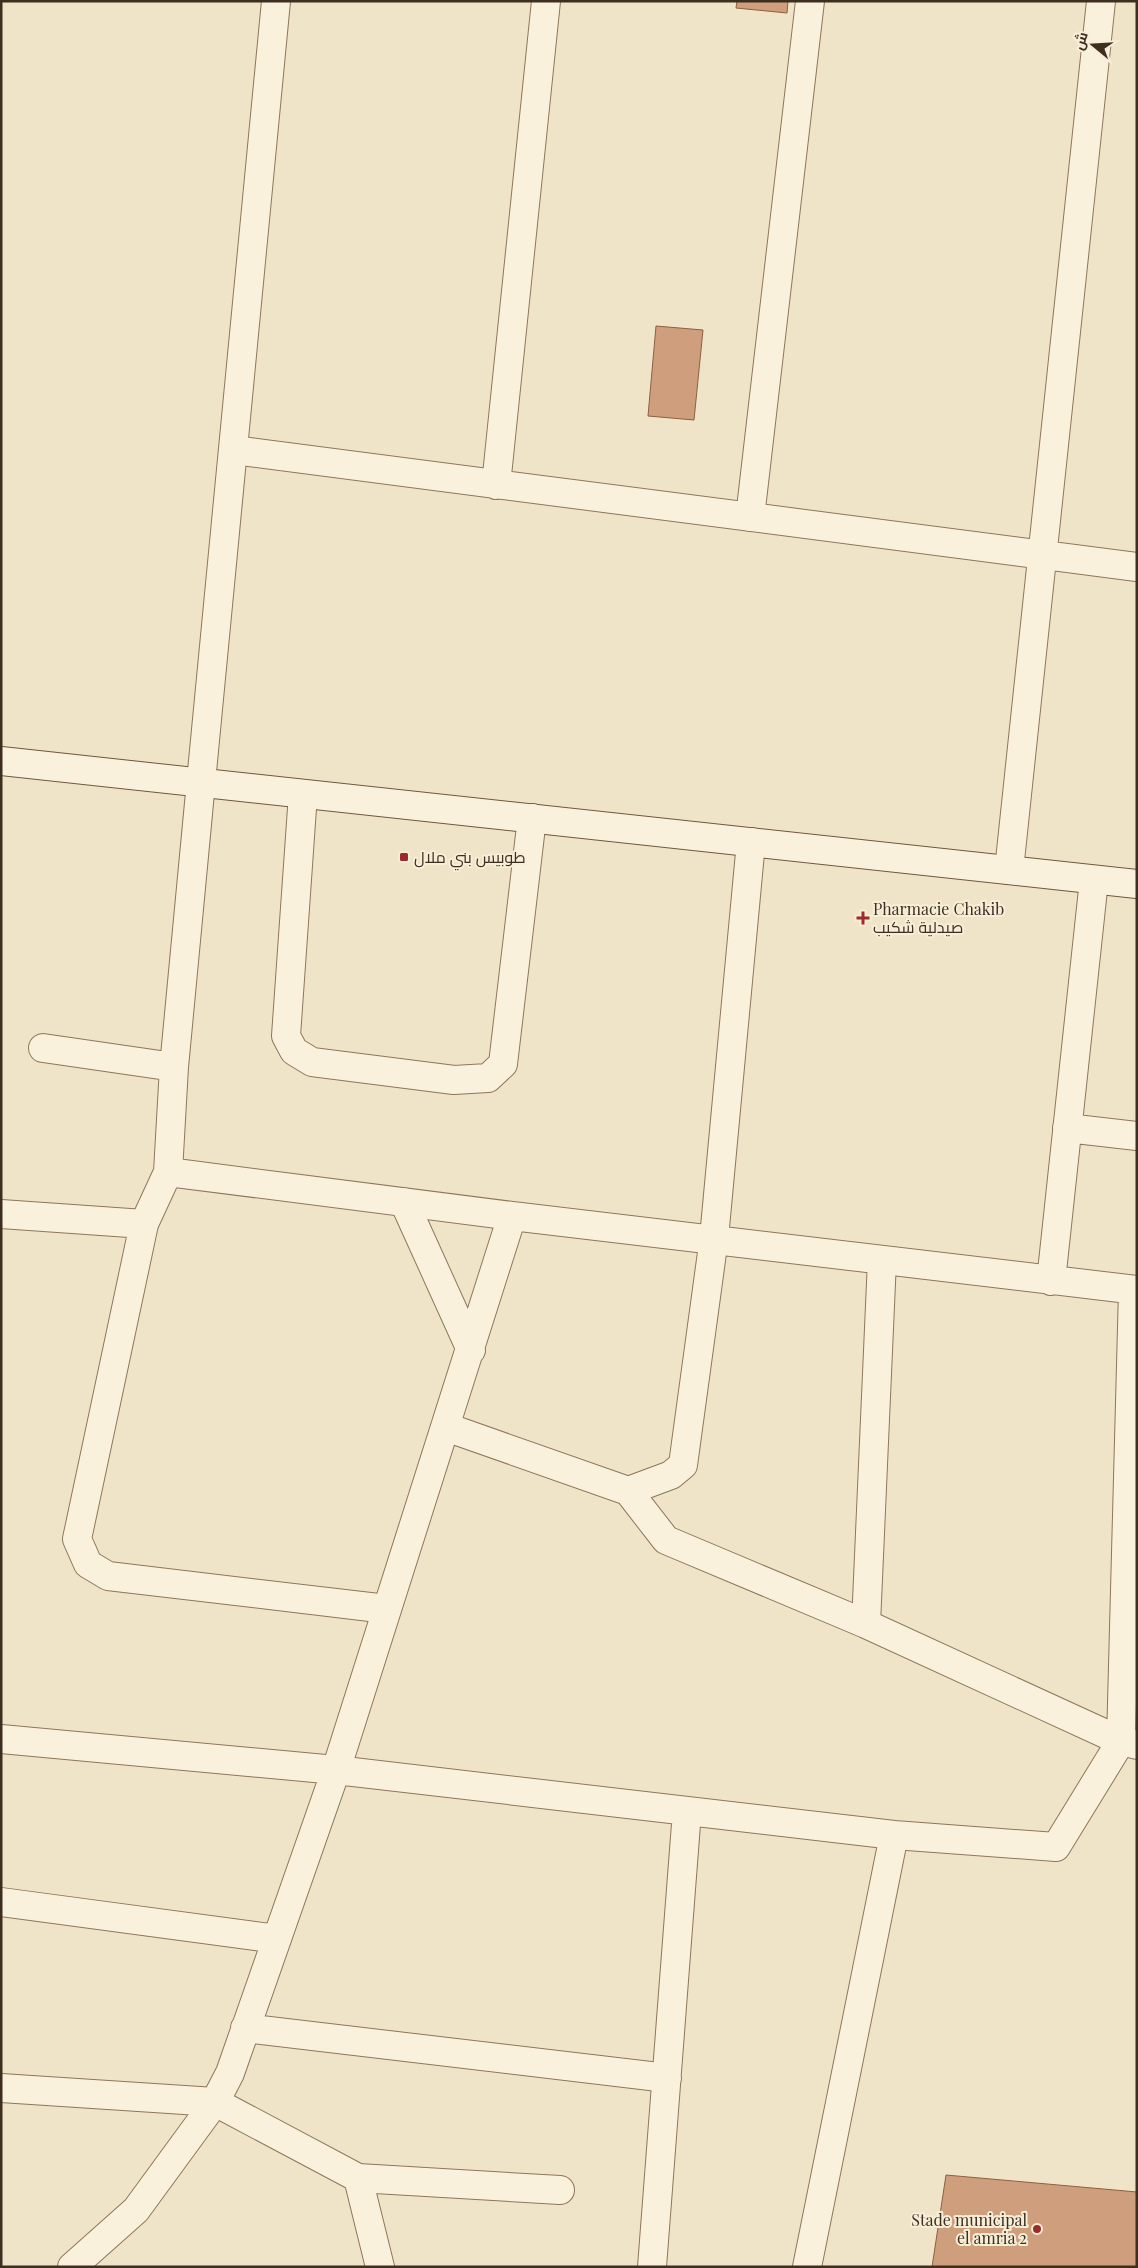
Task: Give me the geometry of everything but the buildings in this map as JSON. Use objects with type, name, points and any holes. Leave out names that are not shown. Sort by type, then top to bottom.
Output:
[{"type":"street","points":[[276,1],[200,782],[174,1067],[168,1172],[144,1224],[77,1539],[88,1564],[108,1576],[387,1609]]},
{"type":"street","points":[[496,485],[546,1]]},
{"type":"street","points":[[750,517],[810,1]]},
{"type":"street","points":[[1009,870],[1101,1]]},
{"type":"street","points":[[233,450],[1137,567]]},
{"type":"street","points":[[1,761],[1137,884]]},
{"type":"street","points":[[303,794],[286,1036],[294,1051],[312,1062],[454,1080],[488,1078],[502,1064],[532,818]]},
{"type":"street","points":[[628,1491],[671,1475],[683,1465],[714,1238],[751,842]]},
{"type":"street","points":[[1052,1281],[1094,880]]},
{"type":"street","points":[[43,1048],[174,1067]]},
{"type":"street","points":[[1067,1128],[1137,1136]]},
{"type":"street","points":[[1,1738],[336,1770],[894,1836],[1056,1847],[1129,1743],[1135,1290],[714,1238],[512,1216],[168,1172]]},
{"type":"street","points":[[404,1202],[470,1350]]},
{"type":"street","points":[[1,1214],[144,1224]]},
{"type":"street","points":[[72,2267],[136,2210],[214,2102],[230,2073],[336,1770],[512,1216]]},
{"type":"street","points":[[866,1624],[882,1260]]},
{"type":"street","points":[[446,1427],[628,1491],[666,1540],[866,1624],[1129,1743]]},
{"type":"street","points":[[652,2267],[687,1811]]},
{"type":"street","points":[[808,2267],[894,1836]]},
{"type":"street","points":[[1,1902],[277,1939]]},
{"type":"street","points":[[245,2028],[667,2078]]},
{"type":"street","points":[[1,2088],[214,2102],[358,2178],[560,2190]]},
{"type":"street","points":[[358,2178],[380,2267]]},
{"type":"place","name":"طوبيس بني ملال","points":[[404,857]]},
{"type":"place","name":"Pharmacie Chakib صيدلية شكيب","points":[[863,918]]},
{"type":"place","name":"Stade municipal el amria 2","points":[[1037,2229]]}]
